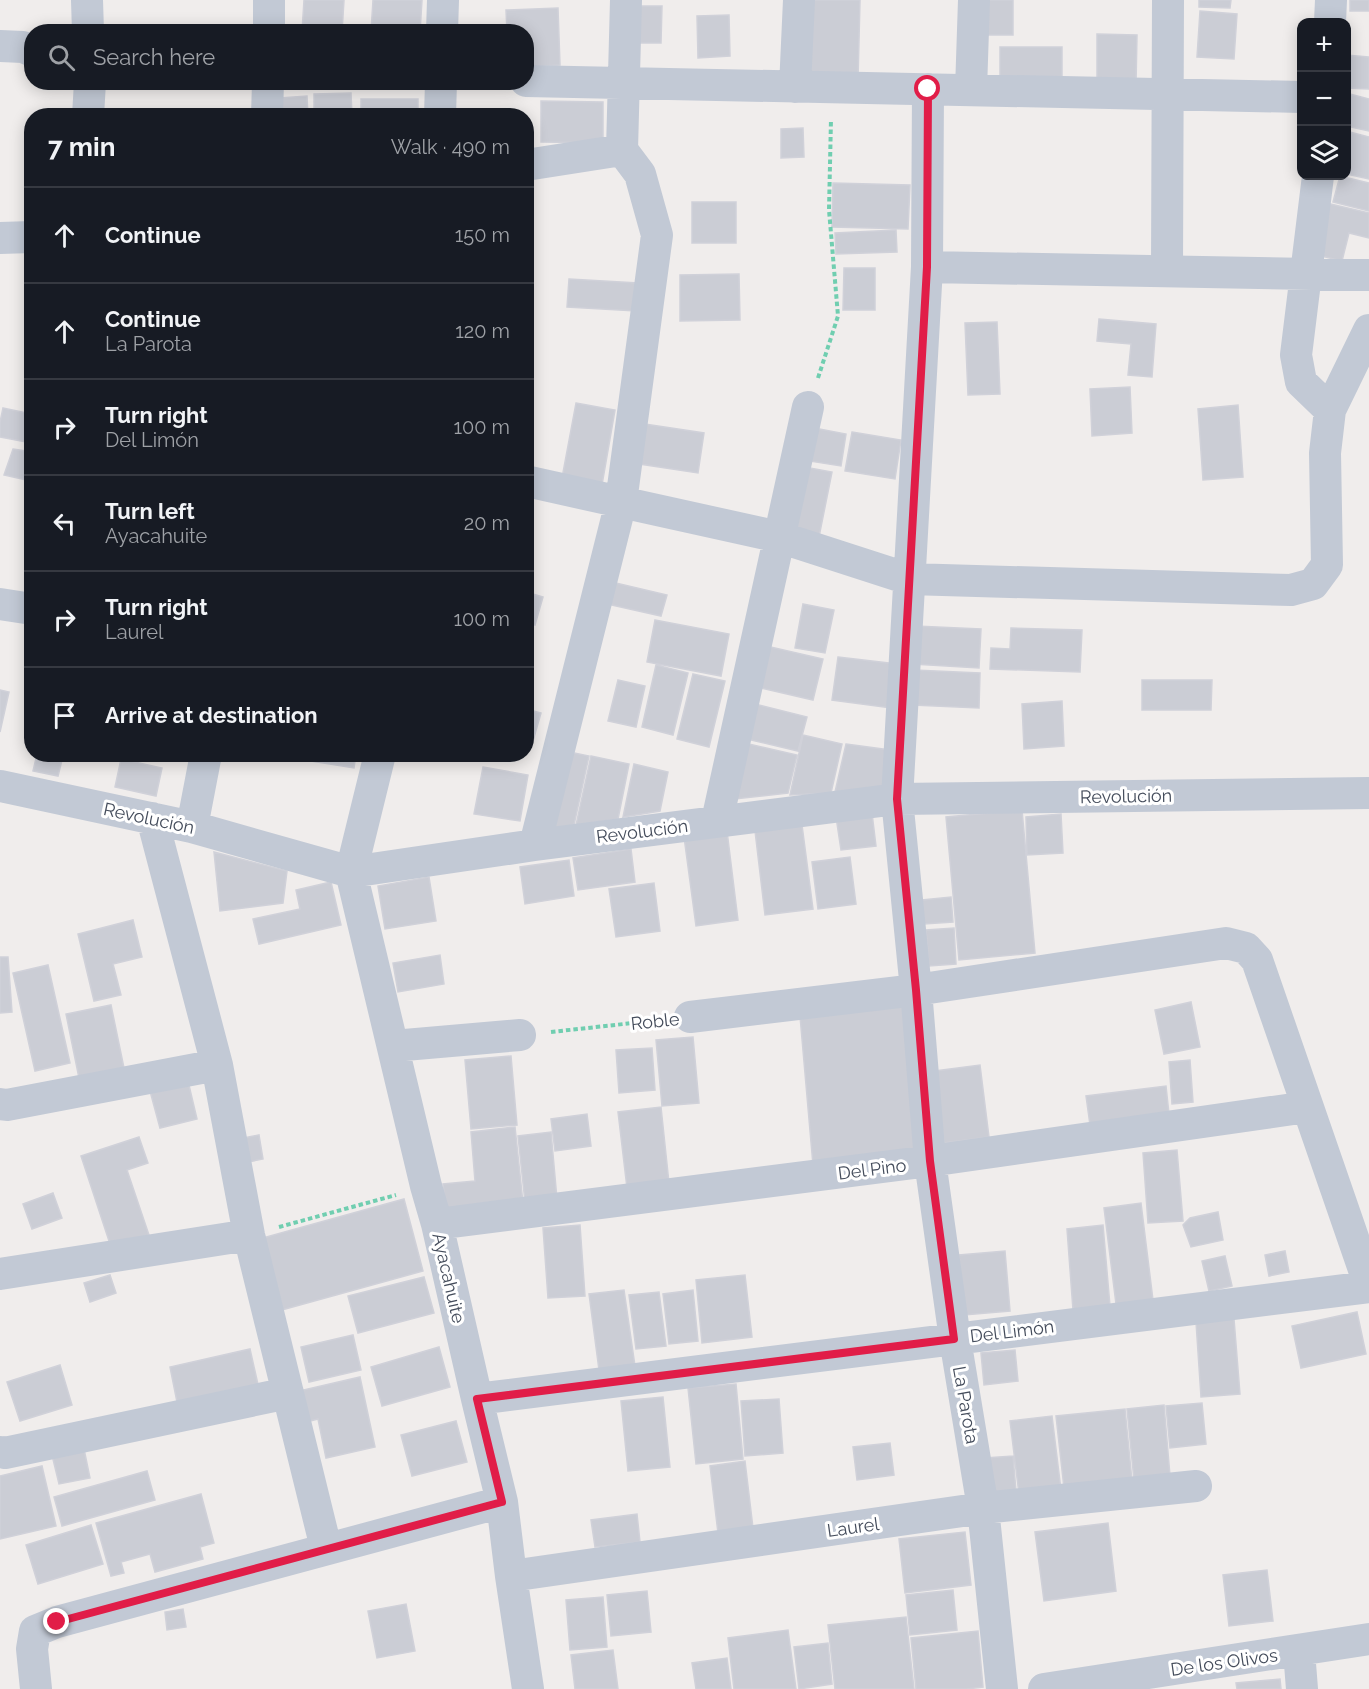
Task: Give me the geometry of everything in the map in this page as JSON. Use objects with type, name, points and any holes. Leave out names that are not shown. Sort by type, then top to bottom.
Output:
[{"type":"street","points":[[87,0],[88,24]]},
{"type":"street","points":[[268,24],[269,0]]},
{"type":"street","points":[[442,0],[442,24]]},
{"type":"street","points":[[535,844],[621,502],[657,235],[640,174],[622,150],[626,0]]},
{"type":"street","points":[[795,87],[798,0]]},
{"type":"street","points":[[971,90],[974,0]]},
{"type":"street","points":[[1167,272],[1168,0]]},
{"type":"street","points":[[1330,18],[1331,0]]},
{"type":"street","points":[[0,46],[24,47]]},
{"type":"street","points":[[534,81],[1297,97]]},
{"type":"street","name":"La Parota","points":[[928,89],[927,267],[897,799],[930,1161],[954,1339],[983,1508],[1002,1689]]},
{"type":"street","points":[[88,108],[90,90]]},
{"type":"street","points":[[267,108],[268,90]]},
{"type":"street","points":[[440,108],[441,90]]},
{"type":"street","points":[[534,164],[622,150]]},
{"type":"street","points":[[1318,180],[1296,355],[1301,382],[1330,410]]},
{"type":"street","points":[[0,238],[24,237]]},
{"type":"street","points":[[927,267],[1369,275]]},
{"type":"street","points":[[534,483],[779,537],[909,579],[1291,590],[1313,584],[1327,565],[1325,453],[1330,410],[1369,330]]},
{"type":"street","points":[[717,821],[808,407]]},
{"type":"street","points":[[0,604],[24,608]]},
{"type":"street","points":[[192,827],[204,762]]},
{"type":"street","points":[[351,872],[378,762]]},
{"type":"street","name":"Revolución","points":[[0,786],[192,827],[351,872],[535,844],[897,799],[1369,793]]},
{"type":"street","points":[[152,818],[217,1065],[249,1235],[326,1548]]},
{"type":"street","name":"Ayacahuite","points":[[351,872],[502,1502],[528,1689]]},
{"type":"street","name":"Roble","points":[[690,1017],[916,990],[1226,943],[1246,948],[1257,960],[1369,1285]]},
{"type":"street","points":[[393,1046],[520,1035]]},
{"type":"street","points":[[0,1104],[7,1105],[217,1065]]},
{"type":"street","name":"Del Pino","points":[[437,1224],[930,1161],[1307,1107]]},
{"type":"street","points":[[0,1275],[249,1235]]},
{"type":"street","name":"Del Limón","points":[[477,1399],[1369,1285]]},
{"type":"street","points":[[0,1452],[5,1453],[288,1393]]},
{"type":"street","name":"Laurel","points":[[511,1576],[983,1508],[1196,1486]]},
{"type":"street","points":[[36,1689],[32,1649],[35,1631],[57,1622],[502,1502]]},
{"type":"street","name":"De los Olivos","points":[[1044,1689],[1369,1639]]},
{"type":"street","points":[[1299,1651],[1302,1689]]},
{"type":"path","points":[[808,407],[838,316],[829,210],[831,87]]},
{"type":"path","name":"Roble","points":[[520,1035],[690,1017]]},
{"type":"path","points":[[249,1235],[426,1186]]},
{"type":"building","points":[[304,0],[344,0],[342,24],[302,24]]},
{"type":"building","points":[[373,0],[422,0],[420,24],[372,24]]},
{"type":"building","points":[[801,0],[860,0],[858,80],[798,78]]},
{"type":"building","points":[[979,0],[1013,0],[1013,35],[978,35]]},
{"type":"building","points":[[1199,0],[1231,0],[1230,8],[1199,7]]},
{"type":"building","points":[[1350,0],[1369,0],[1369,11],[1350,11]]},
{"type":"building","points":[[632,6],[662,6],[661,43],[631,43]]},
{"type":"building","points":[[558,8],[560,65],[534,67],[534,24],[507,24],[506,10]]},
{"type":"building","points":[[1200,11],[1237,14],[1234,59],[1197,57]]},
{"type":"building","points":[[729,15],[730,56],[698,58],[697,16]]},
{"type":"building","points":[[1097,34],[1137,35],[1136,84],[1097,84]]},
{"type":"building","points":[[1000,47],[1062,47],[1062,86],[1000,87]]},
{"type":"building","points":[[1351,55],[1369,57],[1369,89],[1351,88]]},
{"type":"building","points":[[351,93],[352,108],[314,108],[314,94]]},
{"type":"building","points":[[1351,94],[1369,99],[1369,131],[1351,127]]},
{"type":"building","points":[[307,96],[308,108],[280,108],[280,98]]},
{"type":"building","points":[[361,99],[418,99],[418,108],[361,108]]},
{"type":"building","points":[[541,101],[603,102],[603,143],[541,142]]},
{"type":"building","points":[[803,128],[804,157],[781,158],[781,129]]},
{"type":"building","points":[[1351,132],[1369,137],[1369,179],[1351,175]]},
{"type":"building","points":[[1351,179],[1369,183],[1369,211],[1333,202],[1339,180]]},
{"type":"building","points":[[833,183],[910,185],[908,229],[832,227]]},
{"type":"building","points":[[692,202],[736,202],[736,243],[692,243]]},
{"type":"building","points":[[1322,202],[1369,213],[1369,238],[1349,233],[1342,261],[1309,253]]},
{"type":"building","points":[[896,230],[897,252],[836,254],[835,233]]},
{"type":"building","points":[[844,268],[875,268],[875,310],[843,310]]},
{"type":"building","points":[[739,274],[740,320],[680,321],[680,275]]},
{"type":"building","points":[[569,279],[638,283],[636,311],[567,307]]},
{"type":"building","points":[[1099,319],[1156,324],[1152,377],[1128,375],[1131,344],[1097,341]]},
{"type":"building","points":[[997,322],[1000,394],[968,395],[965,323]]},
{"type":"building","points":[[1130,387],[1132,433],[1092,436],[1090,389]]},
{"type":"building","points":[[576,403],[615,410],[602,485],[562,478]]},
{"type":"building","points":[[1238,405],[1243,477],[1203,480],[1198,409]]},
{"type":"building","points":[[3,408],[24,412],[24,442],[0,437]]},
{"type":"building","points":[[638,423],[704,433],[698,473],[633,463]]},
{"type":"building","points":[[809,427],[846,434],[841,466],[803,460]]},
{"type":"building","points":[[852,432],[901,440],[895,479],[845,471]]},
{"type":"building","points":[[13,449],[24,451],[24,479],[4,475]]},
{"type":"building","points":[[799,466],[832,472],[818,542],[786,537]]},
{"type":"building","points":[[603,580],[667,595],[661,616],[598,602]]},
{"type":"building","points":[[534,594],[543,597],[534,625]]},
{"type":"building","points":[[803,604],[834,610],[825,653],[795,648]]},
{"type":"building","points":[[655,620],[729,634],[721,676],[647,662]]},
{"type":"building","points":[[915,626],[981,629],[979,668],[913,664]]},
{"type":"building","points":[[1011,628],[1082,630],[1080,672],[990,669],[991,648],[1010,649]]},
{"type":"building","points":[[758,644],[823,659],[813,700],[748,685]]},
{"type":"building","points":[[838,657],[897,664],[891,708],[832,700]]},
{"type":"building","points":[[656,665],[688,673],[673,735],[642,727]]},
{"type":"building","points":[[914,670],[980,673],[979,708],[913,705]]},
{"type":"building","points":[[693,674],[725,681],[709,747],[677,739]]},
{"type":"building","points":[[618,680],[645,686],[636,727],[608,721]]},
{"type":"building","points":[[1142,680],[1212,680],[1211,710],[1142,710]]},
{"type":"building","points":[[0,690],[9,692],[0,732]]},
{"type":"building","points":[[1062,701],[1064,746],[1024,749],[1022,704]]},
{"type":"building","points":[[747,702],[807,717],[798,751],[738,737]]},
{"type":"building","points":[[534,711],[541,713],[534,738]]},
{"type":"building","points":[[803,735],[842,744],[831,793],[790,795]]},
{"type":"building","points":[[740,742],[797,755],[788,793],[726,800]]},
{"type":"building","points":[[846,744],[890,750],[888,787],[835,792]]},
{"type":"building","points":[[560,750],[589,756],[574,825],[542,830]]},
{"type":"building","points":[[591,756],[629,764],[618,819],[576,825]]},
{"type":"building","points":[[35,762],[62,762],[58,776],[33,771]]},
{"type":"building","points":[[120,762],[135,762],[162,768],[156,796],[115,787]]},
{"type":"building","points":[[317,762],[355,762],[354,768]]},
{"type":"building","points":[[634,764],[668,772],[660,811],[623,817]]},
{"type":"building","points":[[483,767],[528,775],[520,821],[474,814]]},
{"type":"building","points":[[1022,810],[1035,953],[959,960],[946,817]]},
{"type":"building","points":[[872,813],[876,846],[841,850],[836,817]]},
{"type":"building","points":[[1061,814],[1063,853],[1027,855],[1026,817]]},
{"type":"building","points":[[802,825],[813,909],[765,915],[755,831]]},
{"type":"building","points":[[727,831],[738,920],[696,926],[684,837]]},
{"type":"building","points":[[631,849],[635,882],[578,890],[573,858]]},
{"type":"building","points":[[214,852],[287,871],[283,903],[220,911]]},
{"type":"building","points":[[850,857],[856,904],[818,909],[812,862]]},
{"type":"building","points":[[569,860],[574,896],[525,904],[520,867]]},
{"type":"building","points":[[429,877],[436,921],[385,929],[378,886]]},
{"type":"building","points":[[331,882],[341,925],[259,944],[253,919],[300,909],[296,890]]},
{"type":"building","points":[[654,883],[660,931],[616,937],[609,889]]},
{"type":"building","points":[[951,897],[953,922],[924,924],[922,900]]},
{"type":"building","points":[[133,920],[142,957],[113,964],[121,995],[94,1001],[78,934]]},
{"type":"building","points":[[954,928],[956,964],[929,966],[926,930]]},
{"type":"building","points":[[440,955],[444,984],[398,992],[393,963]]},
{"type":"building","points":[[0,957],[8,957],[12,1012],[0,1013]]},
{"type":"building","points":[[48,965],[70,1063],[35,1071],[13,973]]},
{"type":"building","points":[[1191,1002],[1200,1047],[1164,1054],[1155,1010]]},
{"type":"building","points":[[111,1005],[124,1068],[79,1078],[66,1014]]},
{"type":"building","points":[[907,1006],[920,1155],[813,1165],[800,1016]]},
{"type":"building","points":[[693,1037],[699,1103],[662,1106],[656,1040]]},
{"type":"building","points":[[652,1048],[655,1090],[619,1093],[616,1050]]},
{"type":"building","points":[[511,1056],[517,1125],[471,1129],[465,1060]]},
{"type":"building","points":[[1190,1060],[1193,1102],[1172,1104],[1169,1062]]},
{"type":"building","points":[[980,1065],[989,1137],[944,1143],[935,1071]]},
{"type":"building","points":[[188,1081],[197,1119],[160,1128],[150,1091]]},
{"type":"building","points":[[1166,1086],[1169,1114],[1090,1125],[1086,1096]]},
{"type":"building","points":[[661,1107],[669,1183],[627,1188],[618,1112]]},
{"type":"building","points":[[587,1114],[591,1146],[555,1151],[551,1119]]},
{"type":"building","points":[[515,1127],[523,1203],[446,1210],[443,1184],[475,1181],[471,1132]]},
{"type":"building","points":[[551,1132],[557,1199],[525,1202],[518,1136]]},
{"type":"building","points":[[259,1135],[263,1159],[243,1163],[238,1139]]},
{"type":"building","points":[[139,1137],[148,1163],[127,1170],[149,1235],[111,1247],[81,1156]]},
{"type":"building","points":[[1177,1150],[1183,1221],[1148,1223],[1143,1153]]},
{"type":"building","points":[[53,1193],[62,1218],[32,1229],[23,1204]]},
{"type":"building","points":[[404,1199],[423,1271],[278,1311],[259,1239]]},
{"type":"building","points":[[1141,1203],[1153,1300],[1116,1304],[1104,1208]]},
{"type":"building","points":[[1218,1212],[1223,1240],[1191,1247],[1183,1225],[1190,1218]]},
{"type":"building","points":[[580,1225],[585,1296],[548,1298],[543,1228]]},
{"type":"building","points":[[1103,1225],[1110,1306],[1073,1310],[1067,1229]]},
{"type":"building","points":[[1005,1251],[1010,1311],[964,1315],[959,1255]]},
{"type":"building","points":[[1285,1251],[1289,1272],[1269,1276],[1265,1255]]},
{"type":"building","points":[[1225,1256],[1232,1286],[1209,1291],[1202,1261]]},
{"type":"building","points":[[110,1275],[116,1293],[90,1302],[84,1283]]},
{"type":"building","points":[[745,1275],[752,1337],[702,1343],[696,1280]]},
{"type":"building","points":[[424,1277],[434,1313],[358,1333],[348,1296]]},
{"type":"building","points":[[624,1290],[635,1366],[599,1370],[589,1294]]},
{"type":"building","points":[[693,1290],[698,1341],[669,1344],[663,1294]]},
{"type":"building","points":[[659,1292],[666,1346],[636,1349],[629,1295]]},
{"type":"building","points":[[1357,1312],[1366,1354],[1301,1368],[1292,1326]]},
{"type":"building","points":[[1234,1319],[1240,1394],[1201,1397],[1196,1322]]},
{"type":"building","points":[[353,1335],[361,1370],[309,1382],[301,1347]]},
{"type":"building","points":[[439,1347],[450,1387],[382,1406],[371,1367]]},
{"type":"building","points":[[250,1349],[259,1389],[178,1407],[170,1367]]},
{"type":"building","points":[[1015,1350],[1018,1381],[984,1385],[981,1353]]},
{"type":"building","points":[[60,1365],[72,1405],[20,1421],[7,1382]]},
{"type":"building","points":[[360,1377],[375,1447],[326,1458],[318,1419],[306,1422],[299,1391]]},
{"type":"building","points":[[736,1384],[743,1459],[696,1464],[688,1388]]},
{"type":"building","points":[[663,1397],[670,1467],[628,1471],[621,1401]]},
{"type":"building","points":[[779,1399],[783,1453],[745,1456],[741,1401]]},
{"type":"building","points":[[1202,1403],[1206,1444],[1170,1448],[1166,1406]]},
{"type":"building","points":[[1164,1405],[1170,1476],[1134,1480],[1127,1409]]},
{"type":"building","points":[[1125,1409],[1132,1481],[1064,1488],[1056,1416]]},
{"type":"building","points":[[1052,1416],[1061,1490],[1019,1494],[1010,1421]]},
{"type":"building","points":[[456,1421],[467,1462],[412,1476],[401,1435]]},
{"type":"building","points":[[890,1443],[894,1475],[857,1480],[853,1447]]},
{"type":"building","points":[[84,1449],[90,1478],[59,1484],[52,1455]]},
{"type":"building","points":[[1013,1456],[1016,1491],[988,1493],[985,1458]]},
{"type":"building","points":[[745,1461],[753,1528],[718,1533],[710,1466]]},
{"type":"building","points":[[42,1466],[56,1526],[0,1539],[0,1476]]},
{"type":"building","points":[[147,1471],[155,1500],[62,1526],[54,1497]]},
{"type":"building","points":[[201,1494],[214,1543],[200,1547],[203,1559],[155,1572],[150,1554],[121,1562],[124,1573],[111,1576],[96,1523]]},
{"type":"building","points":[[637,1514],[640,1542],[595,1547],[591,1520]]},
{"type":"building","points":[[1108,1523],[1116,1591],[1044,1601],[1035,1532]]},
{"type":"building","points":[[91,1525],[103,1564],[38,1584],[26,1545]]},
{"type":"building","points":[[965,1532],[971,1585],[905,1593],[899,1539]]},
{"type":"building","points":[[1267,1570],[1273,1621],[1229,1626],[1223,1575]]},
{"type":"building","points":[[953,1590],[957,1630],[910,1635],[906,1595]]},
{"type":"building","points":[[647,1591],[651,1632],[611,1636],[607,1595]]},
{"type":"building","points":[[603,1597],[607,1647],[570,1650],[566,1600]]},
{"type":"building","points":[[406,1604],[415,1651],[377,1658],[368,1611]]},
{"type":"building","points":[[183,1609],[186,1627],[167,1630],[165,1612]]},
{"type":"building","points":[[906,1617],[914,1689],[835,1689],[828,1625]]},
{"type":"building","points":[[788,1630],[796,1689],[734,1689],[728,1638]]},
{"type":"building","points":[[978,1631],[983,1687],[916,1689],[911,1638]]},
{"type":"building","points":[[828,1643],[832,1684],[799,1689],[794,1647]]},
{"type":"building","points":[[613,1650],[618,1689],[575,1689],[571,1655]]},
{"type":"building","points":[[727,1658],[731,1689],[696,1689],[692,1663]]},
{"type":"building","points":[[1280,1679],[1281,1689],[1237,1689],[1236,1683]]},
{"type":"route","points":[[57,1622],[502,1502],[477,1399],[954,1339],[930,1161],[897,799],[927,267],[928,89]]}]
